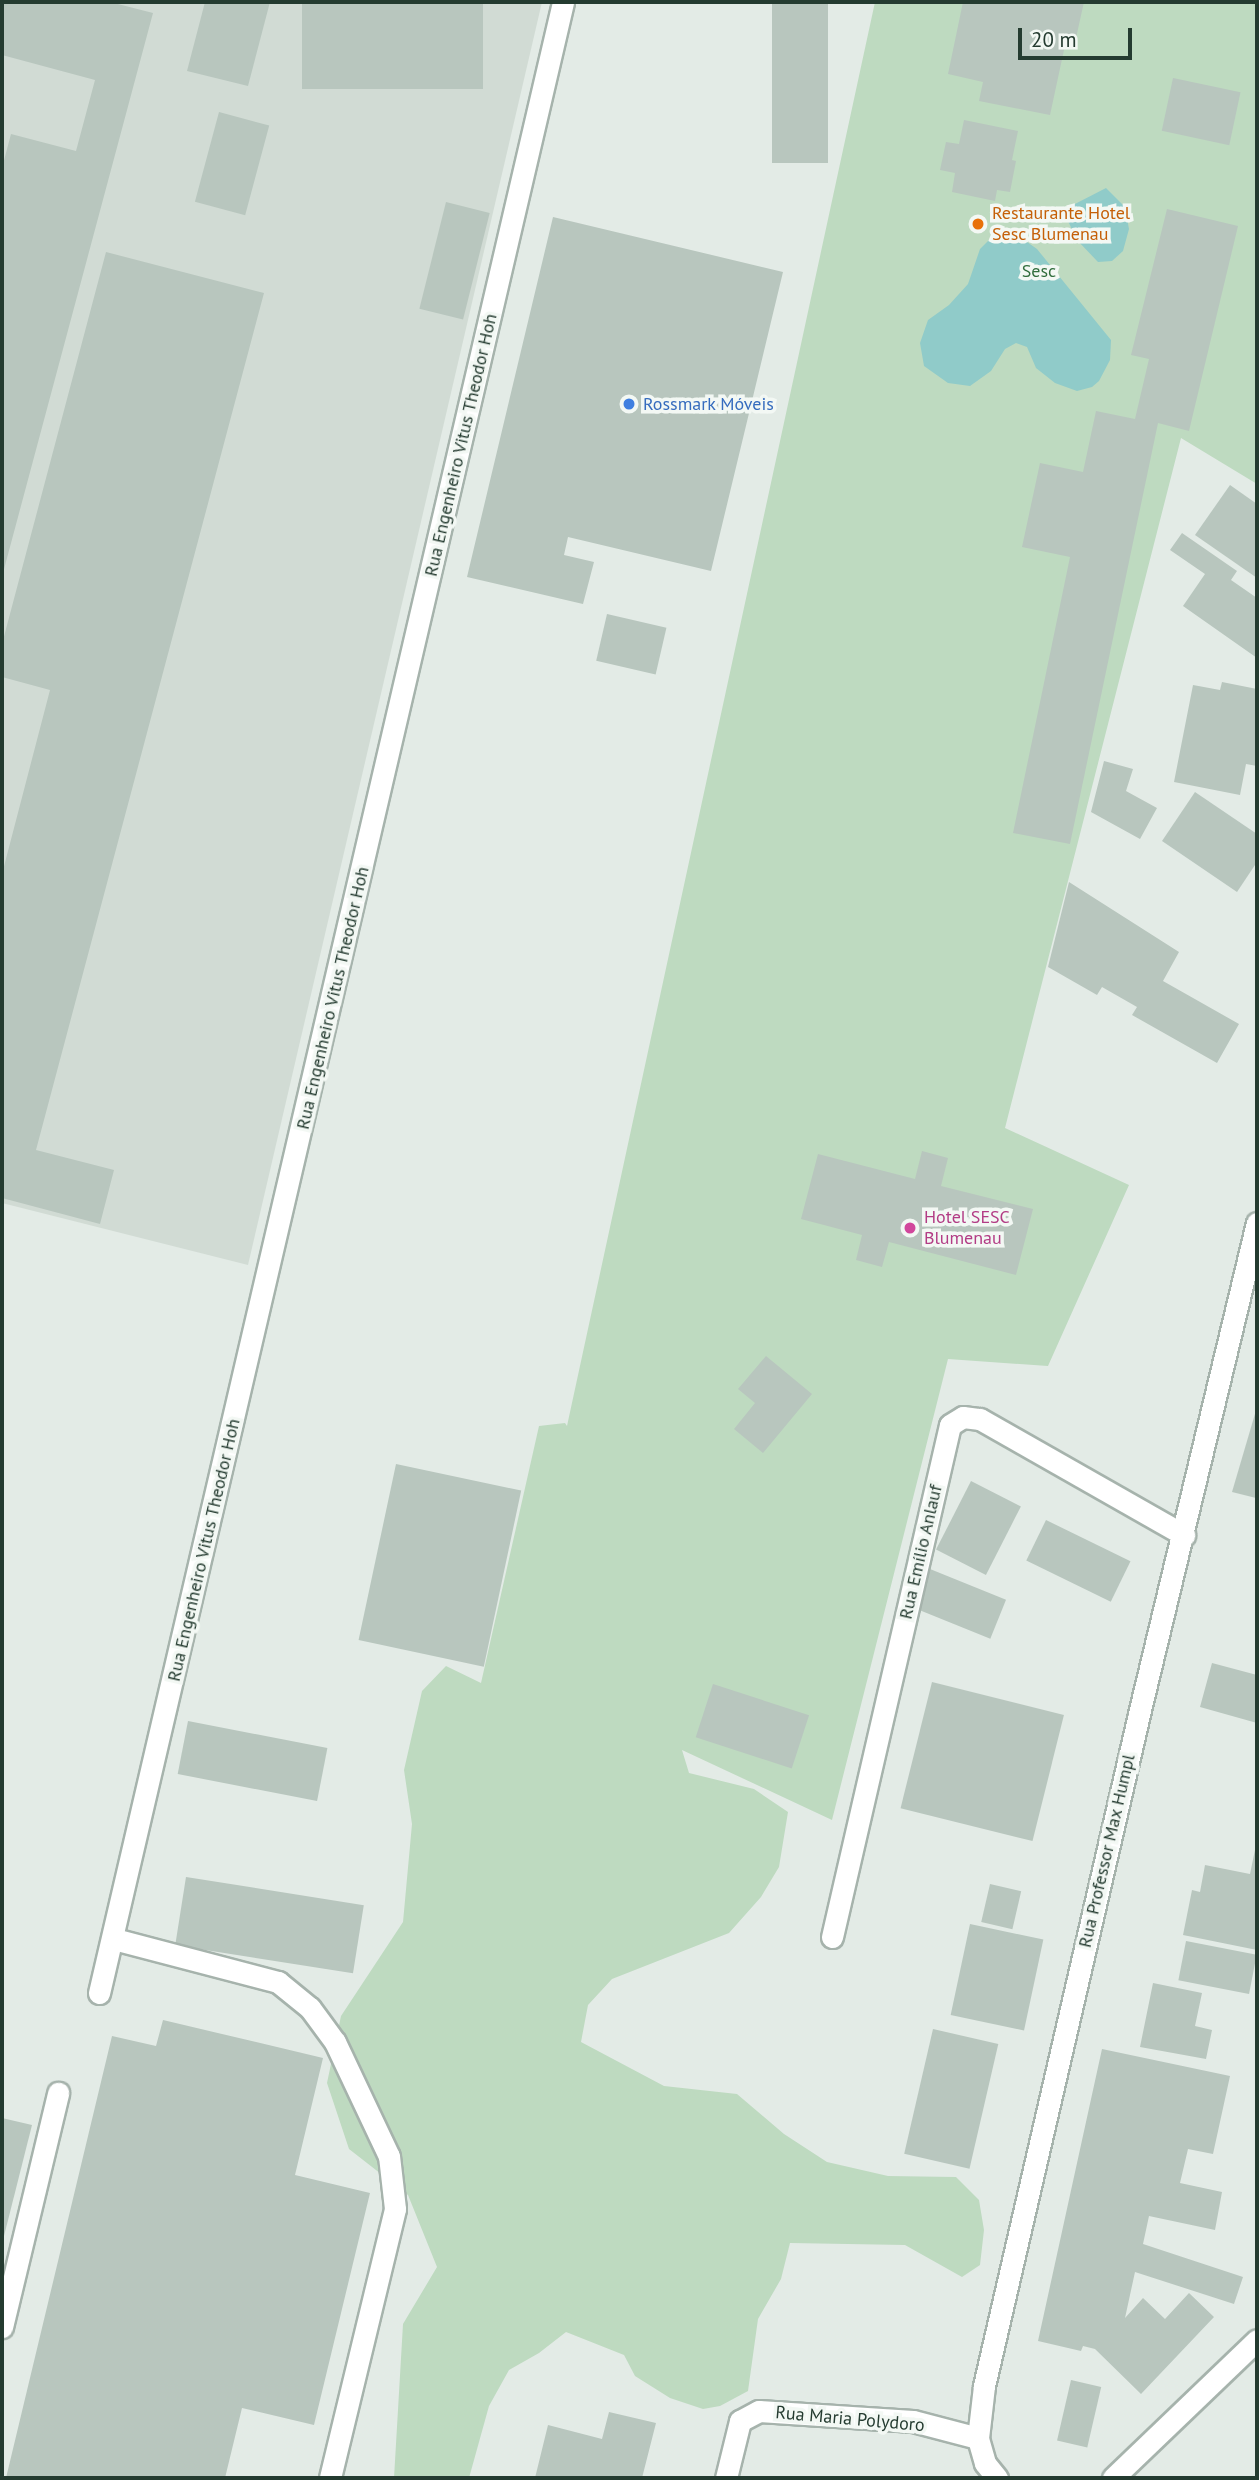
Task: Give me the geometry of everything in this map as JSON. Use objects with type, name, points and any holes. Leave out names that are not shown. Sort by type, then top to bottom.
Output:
[{"type":"street","name":"Rua Engenheiro Vitus Theodor Hoh","points":[[99,1993],[114,1939],[563,2]]},
{"type":"street","name":"Rua Professor Max Humpl","points":[[997,2478],[985,2463],[978,2438],[984,2386],[1139,1714],[1257,1223]]},
{"type":"street","name":"Rua Emílio Anlauf","points":[[832,1937],[950,1425],[964,1417],[980,1419],[1184,1535]]},
{"type":"street","points":[[114,1939],[278,1982],[310,2008],[335,2042],[389,2156],[395,2209],[330,2478]]},
{"type":"street","points":[[2,2326],[58,2092]]},
{"type":"street","points":[[1113,2478],[1257,2340]]},
{"type":"street","name":"Rua Maria Polydoro","points":[[726,2478],[740,2421],[759,2411],[913,2421],[978,2438]]},
{"type":"shaded area","points":[[2,2],[542,2],[248,1265],[2,1203]]},
{"type":"green space","name":"Sesc","points":[[875,2],[1257,2],[1257,484],[1181,438],[1005,1128],[1129,1185],[1048,1366],[948,1359],[832,1820],[682,1750],[689,1773],[754,1789],[788,1812],[779,1867],[761,1897],[729,1933],[612,1979],[588,2005],[581,2042],[664,2086],[737,2094],[784,2134],[827,2162],[888,2176],[956,2177],[979,2200],[984,2230],[980,2265],[962,2277],[905,2245],[790,2243],[781,2279],[758,2319],[748,2391],[720,2406],[703,2409],[670,2398],[635,2376],[624,2355],[566,2332],[539,2353],[509,2370],[489,2406],[469,2478],[394,2478],[403,2324],[437,2267],[408,2195],[349,2149],[327,2083],[341,2016],[403,1922],[412,1824],[404,1770],[422,1691],[446,1666],[481,1683],[539,1426],[565,1423],[567,1426]]},
{"type":"water","points":[[1106,188],[1125,207],[1129,229],[1123,251],[1112,261],[1098,262],[1077,240],[1068,221],[1073,205]]},
{"type":"water","points":[[1017,235],[1037,249],[1111,340],[1110,360],[1099,381],[1092,387],[1077,391],[1055,383],[1036,368],[1027,347],[1016,343],[1005,349],[991,371],[970,386],[948,383],[924,366],[920,343],[928,320],[949,305],[968,284],[980,249],[993,236]]},
{"type":"building","points":[[2,2],[110,2],[153,13],[3,573],[2,168],[11,134],[76,151],[95,80],[2,55]]},
{"type":"building","points":[[205,2],[270,2],[248,86],[187,71]]},
{"type":"building","points":[[302,2],[483,2],[483,89],[302,89]]},
{"type":"building","points":[[772,2],[828,2],[828,163],[772,163]]},
{"type":"building","points":[[963,2],[1084,2],[1076,38],[1067,36],[1050,115],[979,101],[983,82],[948,74]]},
{"type":"building","points":[[1173,78],[1240,92],[1229,145],[1162,131]]},
{"type":"building","points":[[219,112],[269,125],[245,215],[195,202]]},
{"type":"building","points":[[964,120],[1018,131],[1012,160],[1016,161],[1010,192],[997,190],[995,201],[952,192],[955,173],[940,170],[946,142],[959,144]]},
{"type":"building","points":[[446,202],[490,213],[463,320],[419,309]]},
{"type":"building","points":[[1167,209],[1238,226],[1189,431],[1158,423],[1070,844],[1013,833],[1070,557],[1022,547],[1040,463],[1083,472],[1096,411],[1135,419],[1149,359],[1131,355]]},
{"type":"building","name":"Rossmark Móveis","points":[[553,217],[783,272],[711,571],[568,537],[564,555],[594,562],[583,604],[467,577]]},
{"type":"building","points":[[106,252],[264,293],[36,1150],[114,1170],[100,1224],[2,1198],[2,874],[50,690],[2,677],[2,644]]},
{"type":"building","points":[[1230,485],[1257,504],[1257,578],[1195,535]]},
{"type":"building","points":[[1182,533],[1237,571],[1231,580],[1257,598],[1257,658],[1183,606],[1205,574],[1170,550]]},
{"type":"building","points":[[607,614],[666,628],[656,674],[596,661]]},
{"type":"building","points":[[1222,682],[1257,689],[1257,766],[1246,764],[1240,795],[1174,782],[1193,685],[1220,690]]},
{"type":"building","points":[[1104,761],[1133,769],[1126,791],[1157,808],[1140,839],[1091,812]]},
{"type":"building","points":[[1195,792],[1257,834],[1257,862],[1237,892],[1162,841]]},
{"type":"building","points":[[1069,882],[1179,952],[1163,981],[1239,1024],[1217,1063],[1132,1015],[1137,1007],[1102,987],[1097,995],[1048,967]]},
{"type":"building","points":[[922,1151],[948,1158],[941,1186],[1033,1209],[1016,1275],[889,1242],[882,1267],[856,1260],[862,1235],[801,1219],[818,1154],[915,1179]]},
{"type":"building","points":[[766,1356],[812,1394],[763,1453],[734,1429],[755,1403],[738,1389]]},
{"type":"building","points":[[1257,1407],[1257,1495],[1256,1498],[1232,1492]]},
{"type":"building","points":[[396,1464],[521,1491],[484,1667],[359,1640]]},
{"type":"building","points":[[971,1481],[1021,1506],[986,1575],[936,1550]]},
{"type":"building","points":[[1046,1520],[1130,1561],[1111,1602],[1026,1560]]},
{"type":"building","points":[[930,1569],[1006,1600],[990,1639],[914,1608]]},
{"type":"building","points":[[1212,1663],[1257,1675],[1257,1723],[1200,1707]]},
{"type":"building","points":[[932,1682],[1064,1715],[1033,1841],[901,1808]]},
{"type":"building","points":[[713,1684],[809,1715],[792,1768],[696,1737]]},
{"type":"building","points":[[188,1721],[327,1748],[317,1801],[178,1774]]},
{"type":"building","points":[[1256,1845],[1257,1950],[1183,1935],[1192,1890],[1200,1892],[1205,1865],[1250,1874]]},
{"type":"building","points":[[186,1877],[364,1905],[353,1973],[175,1945]]},
{"type":"building","points":[[990,1884],[1021,1891],[1012,1929],[981,1922]]},
{"type":"building","points":[[970,1924],[1043,1940],[1024,2031],[951,2015]]},
{"type":"building","points":[[1186,1941],[1257,1955],[1249,1994],[1178,1980]]},
{"type":"building","points":[[1153,1983],[1202,1993],[1195,2026],[1212,2030],[1206,2059],[1140,2047]]},
{"type":"building","points":[[163,2020],[323,2058],[295,2175],[370,2193],[314,2425],[242,2408],[225,2478],[6,2478],[112,2036],[156,2046]]},
{"type":"building","points":[[933,2029],[998,2044],[969,2169],[904,2154]]},
{"type":"building","points":[[1102,2049],[1230,2076],[1213,2154],[1188,2149],[1180,2183],[1222,2192],[1215,2230],[1149,2216],[1143,2244],[1243,2277],[1234,2304],[1135,2272],[1125,2318],[1143,2298],[1165,2319],[1189,2293],[1214,2317],[1141,2394],[1095,2349],[1083,2346],[1081,2351],[1038,2341]]},
{"type":"building","points":[[2,2118],[32,2125],[3,2240],[2,2240]]},
{"type":"building","points":[[1071,2380],[1101,2387],[1087,2447],[1057,2440]]},
{"type":"building","points":[[609,2412],[656,2423],[642,2478],[535,2478],[548,2425],[602,2439]]},
{"type":"place","name":"Restaurante Hotel Sesc Blumenau","points":[[978,224]]},
{"type":"place","name":"Rossmark Móveis","points":[[629,404]]},
{"type":"place","name":"Hotel SESC Blumenau","points":[[910,1228]]}]
